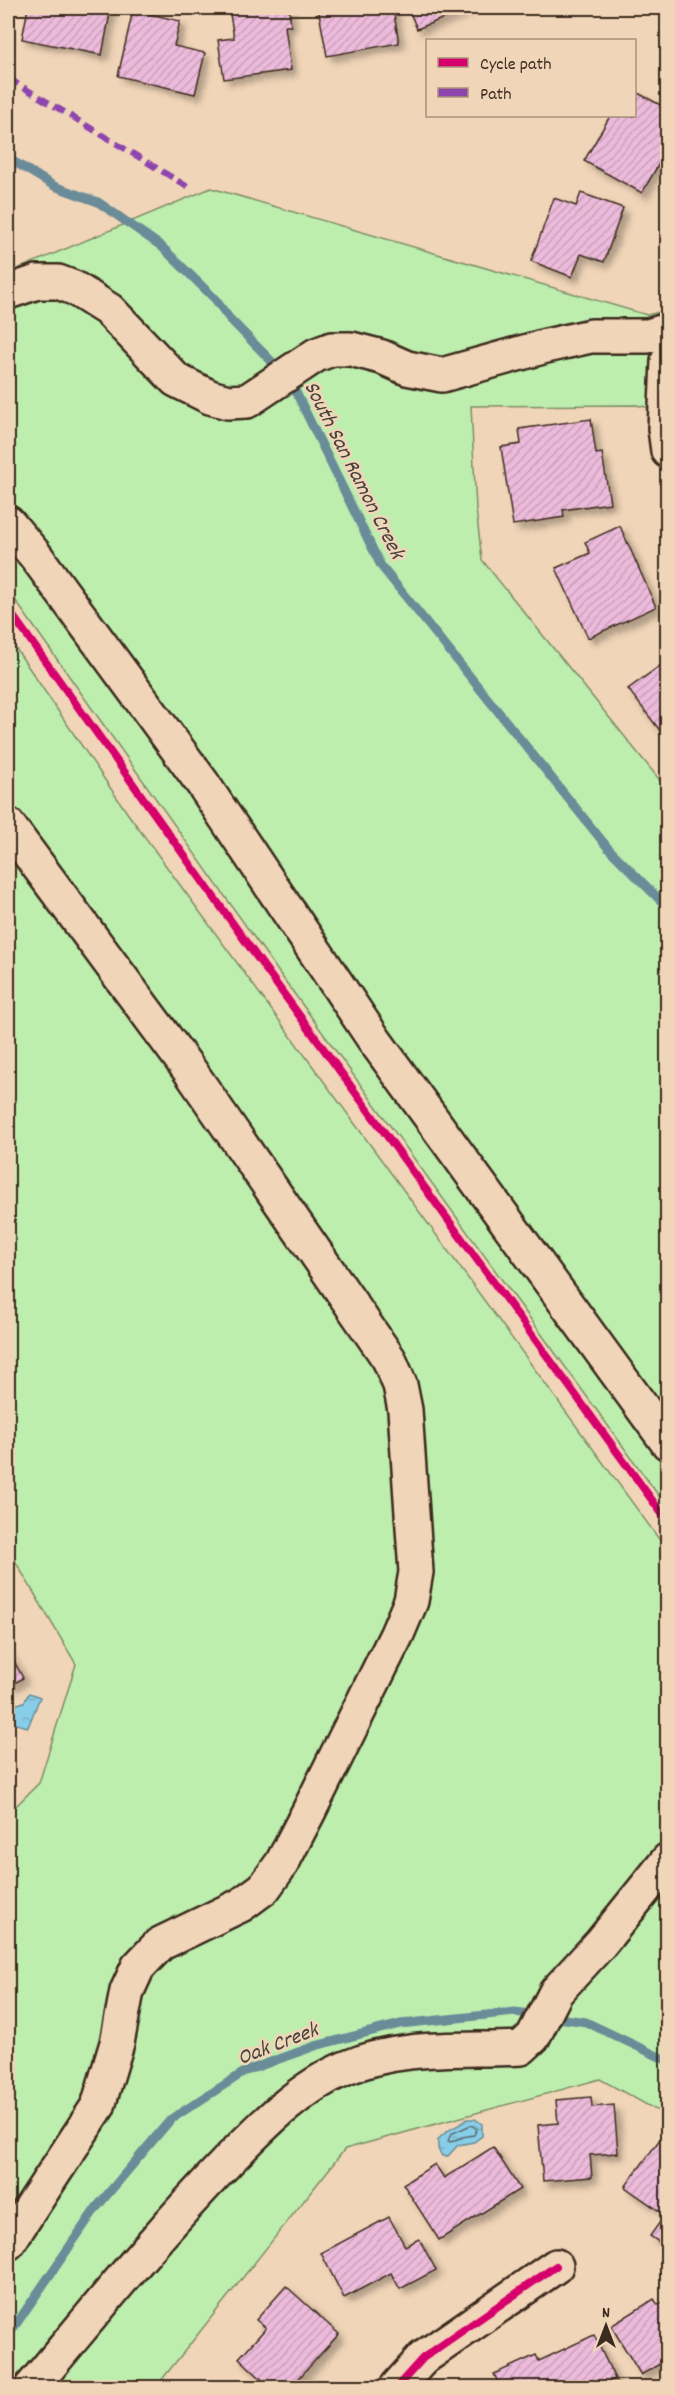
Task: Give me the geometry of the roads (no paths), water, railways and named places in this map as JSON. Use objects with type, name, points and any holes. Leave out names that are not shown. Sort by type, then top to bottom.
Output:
[{"type":"street","points":[[8,291],[37,282],[58,282],[74,288],[109,310],[176,380],[210,397],[228,402],[247,401],[316,356],[332,349],[351,349],[382,357],[407,368],[442,375],[591,336],[648,336],[668,330]]},
{"type":"street","points":[[668,361],[664,429],[668,451]]},
{"type":"street","points":[[8,523],[35,555],[203,784],[375,1041],[668,1443]]},
{"type":"street","points":[[8,825],[189,1071],[389,1359],[400,1385],[405,1410],[416,1572],[411,1600],[397,1634],[282,1863],[264,1888],[241,1905],[160,1944],[138,1967],[127,1991],[117,2043],[98,2106],[8,2242]]},
{"type":"street","points":[[31,2388],[130,2269],[201,2189],[264,2124],[305,2092],[345,2068],[400,2053],[452,2048],[521,2048],[534,2037],[556,1992],[601,1943],[668,1860]]},
{"type":"street","points":[[396,2388],[423,2358],[556,2266]]},
{"type":"water","points":[[29,1693],[40,1697],[28,1727],[8,1722],[8,1707],[24,1702]]},
{"type":"water","points":[[467,2119],[475,2119],[482,2124],[482,2136],[474,2142],[458,2145],[448,2156],[442,2156],[438,2149],[438,2140],[445,2132]]},
{"type":"waterway","name":"South San Ramon Creek","points":[[8,158],[54,186],[98,202],[161,246],[215,299],[229,318],[290,380],[381,566],[608,848],[668,908]]},
{"type":"waterway","name":"Oak Creek","points":[[8,2336],[96,2208],[171,2119],[246,2071],[315,2046],[400,2024],[515,2012],[537,2015]]},
{"type":"waterway","name":"Oak Creek","points":[[551,2017],[586,2022],[668,2061]]}]
